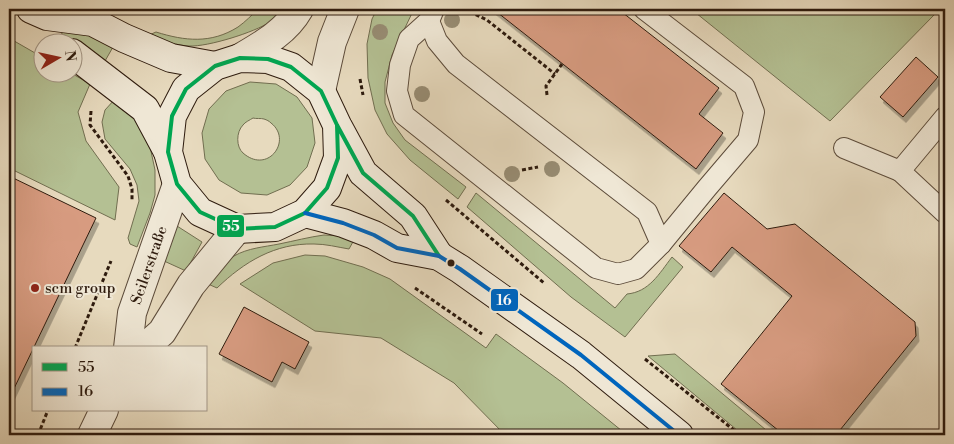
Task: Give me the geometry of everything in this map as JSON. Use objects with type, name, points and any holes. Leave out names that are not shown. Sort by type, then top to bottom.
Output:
[{"type":"main road","points":[[168,152],[172,116],[186,89],[228,62],[274,38],[299,9]]},
{"type":"main road","points":[[321,91],[332,42],[345,9]]},
{"type":"main road","points":[[39,13],[93,22],[124,38],[171,58],[228,62],[268,59],[292,67],[321,91],[363,172],[413,216],[439,256]]},
{"type":"main road","points":[[39,13],[56,32]]},
{"type":"main road","points":[[82,60],[145,110],[168,152],[177,184],[200,212],[237,229],[275,227],[305,213],[327,188],[338,158],[337,125]]},
{"type":"main road","name":"Seilerstraße","points":[[128,346],[132,313],[177,184]]},
{"type":"main road","points":[[305,213],[344,223],[374,235],[397,248],[439,256],[581,355],[679,435]]},
{"type":"main road","points":[[146,346],[162,332],[191,285],[237,229]]},
{"type":"main road","points":[[92,435],[103,412]]},
{"type":"lane","points":[[431,15],[409,40],[400,65],[397,91],[404,115],[596,268],[618,274],[636,269],[661,244],[748,140],[754,112],[744,86],[644,9]]},
{"type":"lane","points":[[431,15],[437,41],[456,64],[647,212],[661,244]]},
{"type":"lane","points":[[900,171],[945,117]]},
{"type":"lane","points":[[844,148],[900,171],[945,213]]},
{"type":"path","points":[[464,9],[487,20],[555,74],[562,64]]},
{"type":"path","points":[[106,78],[90,112],[90,125],[128,176],[132,189],[133,207]]},
{"type":"path","points":[[76,346],[116,248],[150,264]]},
{"type":"path","points":[[409,284],[482,334]]},
{"type":"path","points":[[38,435],[47,412]]},
{"type":"green space","points":[[258,9],[284,9],[263,26],[208,44],[197,46],[179,45],[149,35],[156,32],[188,39],[218,36],[238,27]]},
{"type":"green space","points":[[377,9],[414,9],[392,55],[385,82],[385,103],[393,123],[405,140],[466,187],[458,199],[410,160],[387,134],[375,110],[368,78],[367,44],[372,19]]},
{"type":"green space","points":[[691,9],[929,9],[935,14],[830,121]]},
{"type":"green space","points":[[68,22],[113,47],[105,61],[82,46],[82,32],[62,32]]},
{"type":"green space","points":[[9,38],[32,51],[32,82],[82,82],[82,79],[90,84],[78,112],[86,141],[119,187],[115,220],[9,168]]},
{"type":"green space","points":[[250,82],[276,84],[297,97],[312,118],[315,143],[307,167],[290,185],[267,195],[241,193],[219,180],[205,159],[202,133],[209,109],[226,91]],"holes":[[[253,118],[263,119],[277,130],[278,146],[275,153],[269,158],[261,160],[252,159],[243,153],[239,147],[238,135],[241,128]]]},
{"type":"green space","points":[[115,99],[139,122],[149,142],[155,170],[155,195],[137,247],[130,244],[128,238],[139,201],[137,185],[130,169],[105,139],[102,122],[105,110]]},
{"type":"green space","points":[[476,193],[615,308],[627,294],[641,290],[653,281],[672,257],[683,267],[625,337],[571,297],[467,207]]},
{"type":"green space","points":[[177,226],[202,242],[186,271],[164,261]]},
{"type":"green space","points":[[324,235],[342,236],[354,240],[349,249],[314,244],[286,247],[249,262],[217,288],[208,284],[226,262],[239,253]]},
{"type":"green space","points":[[305,255],[325,256],[363,267],[390,279],[486,348],[496,334],[563,383],[627,435],[505,435],[454,383],[381,338],[315,331],[240,284],[273,263]]},
{"type":"green space","points":[[675,354],[772,435],[743,435],[648,356]]},
{"type":"building","points":[[493,9],[618,9],[719,88],[699,114],[723,133],[696,169]]},
{"type":"building","points":[[916,57],[938,77],[903,117],[880,97]]},
{"type":"building","name":"scm group","points":[[9,176],[96,218],[34,346],[32,346],[32,351],[9,399]]},
{"type":"building","points":[[724,193],[767,229],[795,224],[915,322],[916,336],[836,435],[784,435],[721,384],[792,296],[732,247],[711,272],[679,246]]},
{"type":"building","points":[[244,307],[309,342],[295,369],[282,362],[272,382],[219,354]]},
{"type":"transit line","name":"55","points":[[337,125],[338,158],[327,188],[305,213],[275,227],[237,229],[200,212],[177,184],[168,152],[172,116],[186,89],[215,66],[240,58],[268,59],[291,67],[321,91],[363,173],[413,216],[439,256]]},
{"type":"transit line","name":"16","points":[[305,213],[343,223],[374,235],[397,248],[439,256],[581,355],[679,435]]},
{"type":"place","name":"scm group","points":[[35,288]]}]
